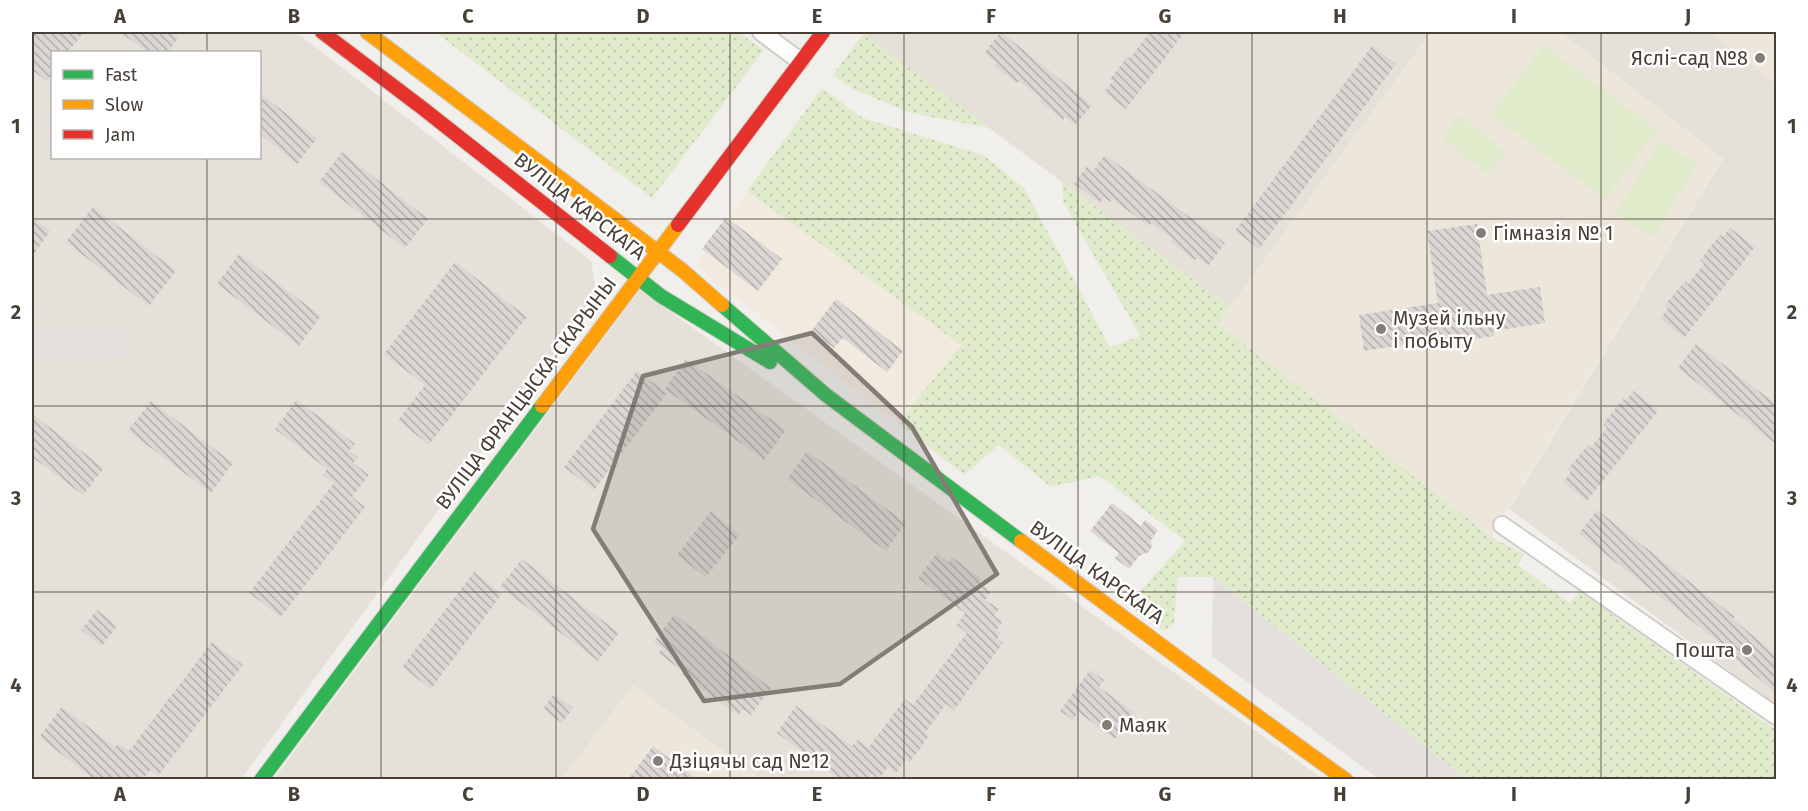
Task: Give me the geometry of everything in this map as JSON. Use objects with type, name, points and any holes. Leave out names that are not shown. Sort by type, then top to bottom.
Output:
[{"type":"street","name":"ВУЛІЦА КАРСКАГА","points":[[322,32],[661,296],[826,395]]},
{"type":"street","name":"ВУЛІЦА КАРСКАГА","points":[[366,32],[682,270],[826,395],[1180,658],[1221,692],[1346,780]]},
{"type":"street","points":[[761,32],[800,61]]},
{"type":"street","name":"ВУЛІЦА ФРАНЦЫСКА СКАРЫНЫ","points":[[261,780],[823,32]]},
{"type":"street","points":[[1502,525],[1776,716]]},
{"type":"highlighted area","points":[[812,333],[912,427],[997,574],[840,684],[704,701],[593,529],[643,376]]},
{"type":"shaded area","points":[[32,32],[296,32],[591,261],[597,294],[241,779],[32,779]]},
{"type":"shaded area","points":[[860,32],[1431,32],[1230,307]]},
{"type":"shaded area","name":"Гімназія № 1","points":[[1431,32],[1560,32],[1723,158],[1491,537],[1213,330]]},
{"type":"shaded area","points":[[1560,32],[1776,32],[1776,705],[1509,509],[1723,159]]},
{"type":"shaded area","name":"Яслі-сад №8","points":[[1709,32],[1776,32],[1776,84]]},
{"type":"shaded area","points":[[747,191],[961,345],[898,423],[695,266]]},
{"type":"shaded area","points":[[640,290],[1323,779],[273,780]]},
{"type":"shaded area","points":[[130,325],[131,356],[32,359],[32,329]]},
{"type":"shaded area","points":[[1213,577],[1466,779],[1379,779],[1212,656]]},
{"type":"shaded area","points":[[633,685],[762,779],[561,780]]},
{"type":"green space","points":[[435,32],[738,32],[764,50],[652,198]]},
{"type":"green space","points":[[863,34],[990,128],[910,113],[853,89],[833,75]]},
{"type":"green space","points":[[1544,45],[1657,130],[1605,199],[1491,114]]},
{"type":"green space","points":[[822,88],[863,118],[983,155],[1024,188],[1110,347],[1140,336],[1063,202],[1062,182],[1230,307],[1218,324],[1491,537],[1524,554],[1518,565],[1570,603],[1580,592],[1776,730],[1776,779],[1466,779],[1213,577],[1178,577],[1174,624],[1164,631],[1128,605],[1185,541],[1100,476],[1051,487],[999,445],[964,475],[898,423],[961,345],[747,191]]},
{"type":"green space","points":[[1460,116],[1506,152],[1488,174],[1442,138]]},
{"type":"green space","points":[[1660,141],[1697,164],[1653,237],[1616,214]]},
{"type":"building","points":[[36,32],[84,32],[69,51],[51,51],[51,75],[47,81],[32,70],[32,37]]},
{"type":"building","points":[[119,32],[171,32],[179,37],[169,51],[147,51]]},
{"type":"building","points":[[1001,32],[1092,105],[1075,125],[1065,117],[1063,120],[1039,101],[1041,98],[994,66],[997,63],[984,53]]},
{"type":"building","points":[[1150,32],[1185,32],[1126,109],[1104,92],[1113,81],[1110,79]]},
{"type":"building","points":[[1372,46],[1396,64],[1259,249],[1235,231]]},
{"type":"building","points":[[261,94],[317,138],[297,164],[261,135]]},
{"type":"building","points":[[342,152],[428,219],[405,248],[319,182]]},
{"type":"building","points":[[1105,155],[1225,243],[1208,266],[1197,257],[1195,260],[1171,242],[1173,239],[1151,223],[1149,226],[1112,199],[1110,202],[1104,197],[1100,203],[1074,184],[1087,166],[1093,171]]},
{"type":"building","points":[[93,207],[176,271],[149,306],[66,242]]},
{"type":"building","points":[[726,217],[782,259],[758,291],[702,249]]},
{"type":"building","points":[[32,218],[50,231],[32,257]]},
{"type":"building","points":[[1477,224],[1487,295],[1540,287],[1545,323],[1493,331],[1494,336],[1447,343],[1446,338],[1364,351],[1359,315],[1438,303],[1427,231]]},
{"type":"building","points":[[1730,228],[1755,247],[1684,338],[1660,318],[1668,308],[1665,305],[1685,281],[1688,284],[1704,264],[1700,260],[1720,235],[1723,237]]},
{"type":"building","points":[[239,254],[321,316],[299,346],[217,284]]},
{"type":"building","points":[[455,262],[527,317],[429,445],[398,420],[425,385],[384,354]]},
{"type":"building","points":[[836,299],[903,351],[887,372],[843,338],[834,348],[827,343],[824,346],[809,334]]},
{"type":"building","points":[[1696,344],[1776,404],[1776,444],[1678,368]]},
{"type":"building","points":[[686,359],[786,430],[764,460],[665,389]]},
{"type":"building","points":[[637,371],[667,393],[594,490],[564,467]]},
{"type":"building","points":[[1633,391],[1658,411],[1587,501],[1563,482],[1571,472],[1568,469],[1588,445],[1591,448],[1607,428],[1603,424],[1623,399],[1626,401]]},
{"type":"building","points":[[297,400],[355,444],[349,451],[358,457],[353,463],[369,475],[352,497],[365,507],[281,617],[249,593],[334,483],[322,475],[327,469],[275,429]]},
{"type":"building","points":[[151,401],[233,463],[211,493],[128,431]]},
{"type":"building","points":[[32,414],[104,468],[83,495],[32,457]]},
{"type":"building","points":[[807,451],[906,523],[886,551],[787,479]]},
{"type":"building","points":[[1112,503],[1141,526],[1145,520],[1158,530],[1151,540],[1152,546],[1149,552],[1139,556],[1129,569],[1115,558],[1119,553],[1090,531]]},
{"type":"building","points":[[1597,510],[1735,617],[1733,619],[1776,655],[1776,693],[1717,644],[1719,642],[1579,534]]},
{"type":"building","points":[[711,511],[740,534],[706,577],[677,555]]},
{"type":"building","points":[[937,553],[949,562],[952,557],[982,579],[979,583],[991,592],[985,600],[999,609],[994,616],[1002,622],[997,630],[1001,633],[997,639],[1003,643],[954,710],[946,704],[925,733],[929,736],[910,762],[906,759],[896,773],[888,767],[879,779],[872,774],[868,780],[840,780],[777,733],[796,706],[852,746],[857,740],[868,748],[905,699],[913,705],[967,633],[957,625],[965,613],[918,578]]},
{"type":"building","points":[[522,559],[619,633],[598,661],[500,587]]},
{"type":"building","points":[[474,572],[502,594],[431,689],[402,667]]},
{"type":"building","points":[[97,610],[117,626],[102,646],[81,630]]},
{"type":"building","points":[[674,614],[771,688],[751,715],[743,709],[738,715],[682,674],[684,672],[658,653],[662,648],[654,642]]},
{"type":"building","points":[[212,642],[243,665],[158,776],[150,770],[142,780],[95,780],[39,737],[62,707],[115,747],[118,743],[129,751]]},
{"type":"building","points":[[1090,670],[1104,680],[1099,687],[1134,712],[1115,739],[1078,712],[1073,720],[1060,711]]},
{"type":"building","points":[[554,694],[573,708],[562,723],[543,709]]},
{"type":"building","name":"Дзіцячы сад №12","points":[[653,746],[698,780],[628,780]]},
{"type":"traffic: fast","points":[[610,256],[661,296],[770,362]]},
{"type":"traffic: fast","points":[[722,305],[826,395],[1021,541]]},
{"type":"traffic: fast","points":[[261,780],[542,406]]},
{"type":"traffic: slow","points":[[367,32],[682,270],[722,305]]},
{"type":"traffic: slow","points":[[542,406],[678,225]]},
{"type":"traffic: slow","points":[[1021,541],[1346,780]]},
{"type":"traffic: jam","points":[[322,32],[610,256]]},
{"type":"traffic: jam","points":[[678,225],[823,32]]},
{"type":"place","name":"Яслі-сад №8","points":[[1760,58]]},
{"type":"place","name":"Гімназія № 1","points":[[1481,233]]},
{"type":"place","name":"Музей ільну і побыту","points":[[1381,329]]},
{"type":"place","name":"Пошта","points":[[1747,650]]},
{"type":"place","name":"Маяк","points":[[1107,725]]},
{"type":"place","name":"Дзіцячы сад №12","points":[[658,761]]}]
